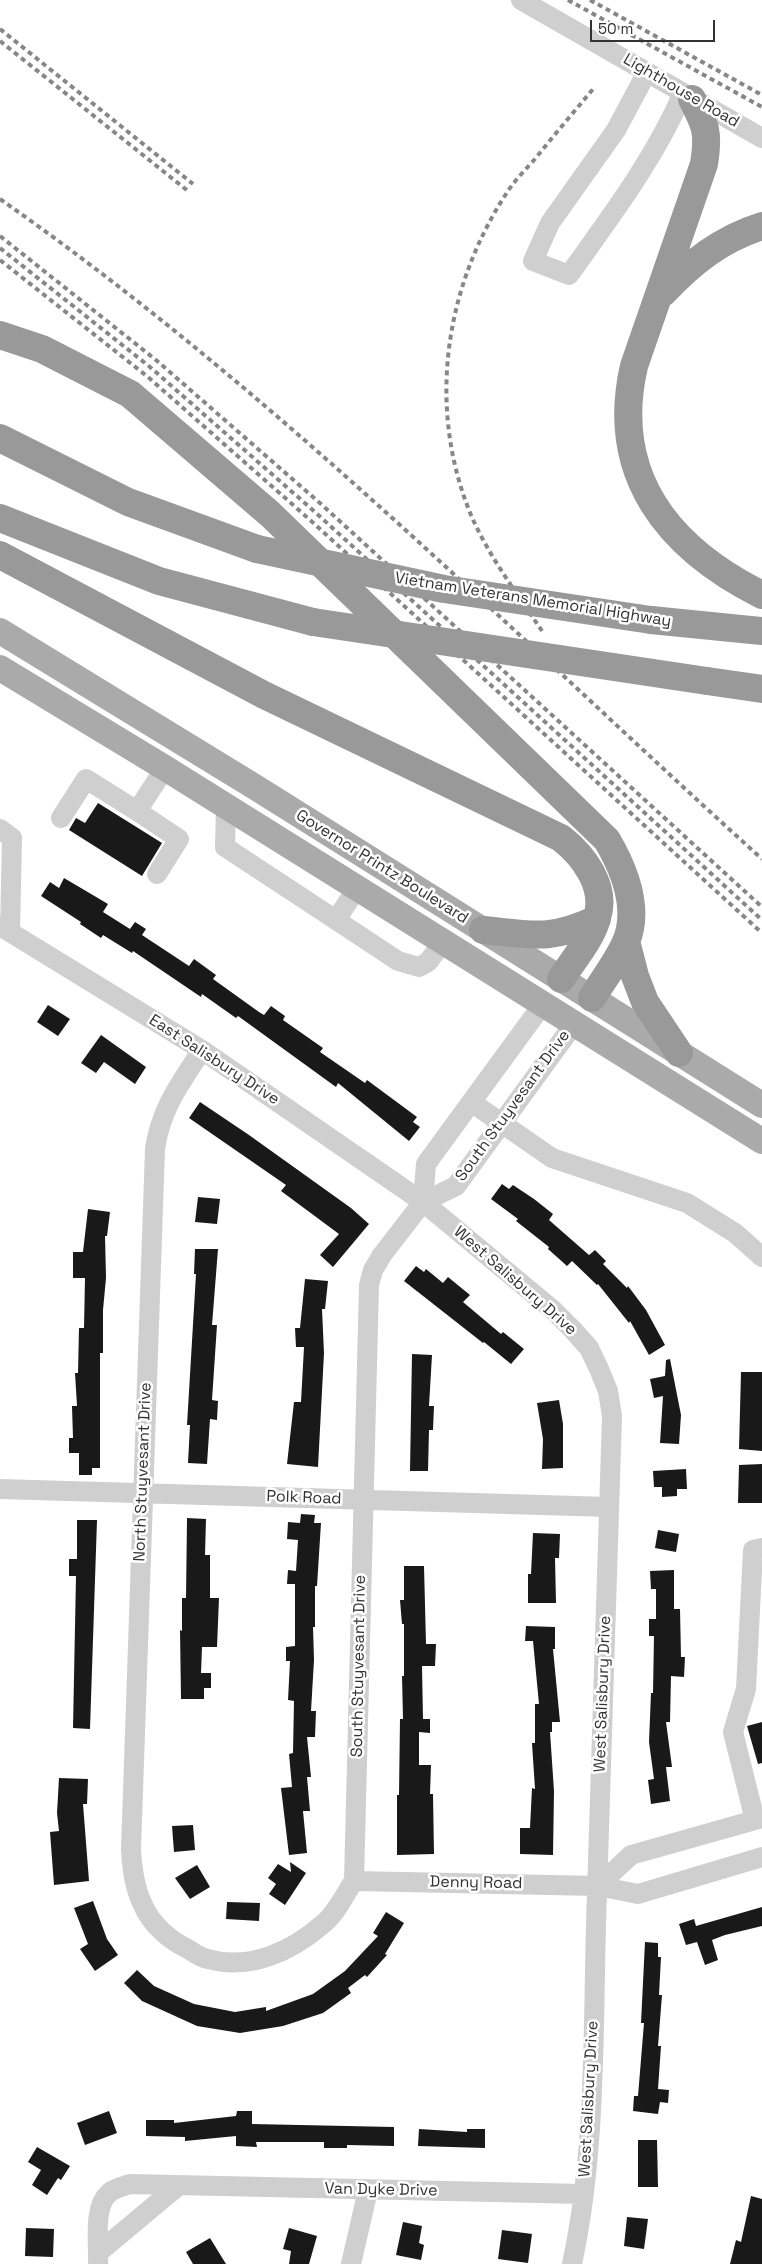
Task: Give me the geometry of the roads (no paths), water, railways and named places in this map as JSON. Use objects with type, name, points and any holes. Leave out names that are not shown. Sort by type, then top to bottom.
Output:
[{"type":"highway","points":[[687,96],[707,128],[707,146],[699,184],[640,348],[629,390],[628,418],[631,446],[640,480],[658,512],[692,551],[733,581],[762,595]]},
{"type":"highway","points":[[656,302],[692,263],[714,247],[735,236],[762,226]]},
{"type":"highway","points":[[0,335],[42,349],[130,394],[270,514],[607,840],[616,856],[629,890],[630,912],[626,942],[635,976],[645,1002],[679,1052]]},
{"type":"highway","name":"Vietnam Veterans Memorial Highway","points":[[0,438],[128,502],[257,549],[444,589],[651,620],[762,631]]},
{"type":"highway","points":[[0,518],[159,581],[313,622],[762,689]]},
{"type":"highway","points":[[0,555],[264,695],[561,838],[574,848],[593,875],[598,895],[597,919],[561,979]]},
{"type":"highway","points":[[484,930],[543,936],[573,930],[597,919]]},
{"type":"highway","points":[[592,998],[626,942]]},
{"type":"main road","name":"Governor Printz Boulevard","points":[[0,631],[255,787],[762,1105]]},
{"type":"main road","name":"Governor Printz Boulevard","points":[[0,668],[165,768],[762,1141]]},
{"type":"main road","points":[[226,806],[255,787]]},
{"type":"main road","points":[[543,1004],[561,979]]},
{"type":"main road","name":"South Stuyvesant Drive","points":[[574,1024],[592,998]]},
{"type":"street","name":"Lighthouse Road","points":[[521,0],[762,138]]},
{"type":"street","points":[[647,72],[616,130],[550,223],[533,260],[569,275],[645,168],[670,122],[687,96]]},
{"type":"street","points":[[137,811],[165,768]]},
{"type":"street","points":[[62,818],[86,780],[137,811],[179,840],[157,874]]},
{"type":"street","points":[[226,806],[225,847],[398,961],[419,967],[428,962],[443,942]]},
{"type":"street","points":[[0,829],[12,838],[5,929]]},
{"type":"street","points":[[336,920],[357,888]]},
{"type":"street","name":"East Salisbury Drive","points":[[5,929],[202,1050],[424,1202]]},
{"type":"street","points":[[424,1202],[426,1164],[543,1004]]},
{"type":"street","name":"South Stuyvesant Drive","points":[[354,1881],[369,1285],[373,1270],[382,1255],[424,1202],[456,1186],[574,1024]]},
{"type":"street","name":"North Stuyvesant Drive","points":[[202,1050],[166,1105],[158,1128],[155,1149],[142,1493],[131,1849],[132,1871],[142,1905],[152,1921],[176,1944],[207,1959],[235,1963],[266,1958],[292,1947],[325,1923],[354,1881]]},
{"type":"street","points":[[471,1102],[552,1158],[687,1203],[735,1233],[762,1257]]},
{"type":"street","name":"West Salisbury Drive","points":[[424,1202],[554,1310],[589,1348],[600,1369],[608,1391],[612,1416],[592,2079],[583,2194],[572,2264]]},
{"type":"street","name":"Polk Road","points":[[0,1489],[609,1507]]},
{"type":"street","points":[[598,1886],[631,1855],[758,1819],[733,1732],[754,1687],[754,1550],[762,1548]]},
{"type":"street","name":"Denny Road","points":[[354,1881],[598,1886],[638,1894],[762,1857]]},
{"type":"street","name":"Van Dyke Drive","points":[[99,2258],[98,2221],[101,2204],[108,2193],[130,2184],[583,2194]]},
{"type":"street","name":"Van Dyke Drive","points":[[99,2258],[178,2186]]},
{"type":"street","points":[[351,2264],[368,2190]]},
{"type":"railway","points":[[568,0],[762,107]]},
{"type":"railway","points":[[590,0],[762,95]]},
{"type":"railway","points":[[0,29],[193,184]]},
{"type":"railway","points":[[0,41],[188,191]]},
{"type":"railway","points":[[542,631],[486,545],[471,515],[457,475],[449,433],[446,392],[449,350],[456,309],[468,269],[485,231],[512,185],[593,89]]},
{"type":"railway","points":[[0,199],[102,274],[297,433],[484,602],[762,859]]},
{"type":"railway","points":[[0,236],[156,360],[321,504],[762,907]]},
{"type":"railway","points":[[0,248],[150,367],[315,512],[762,920]]},
{"type":"railway","points":[[0,260],[148,377],[309,519],[762,933]]}]
